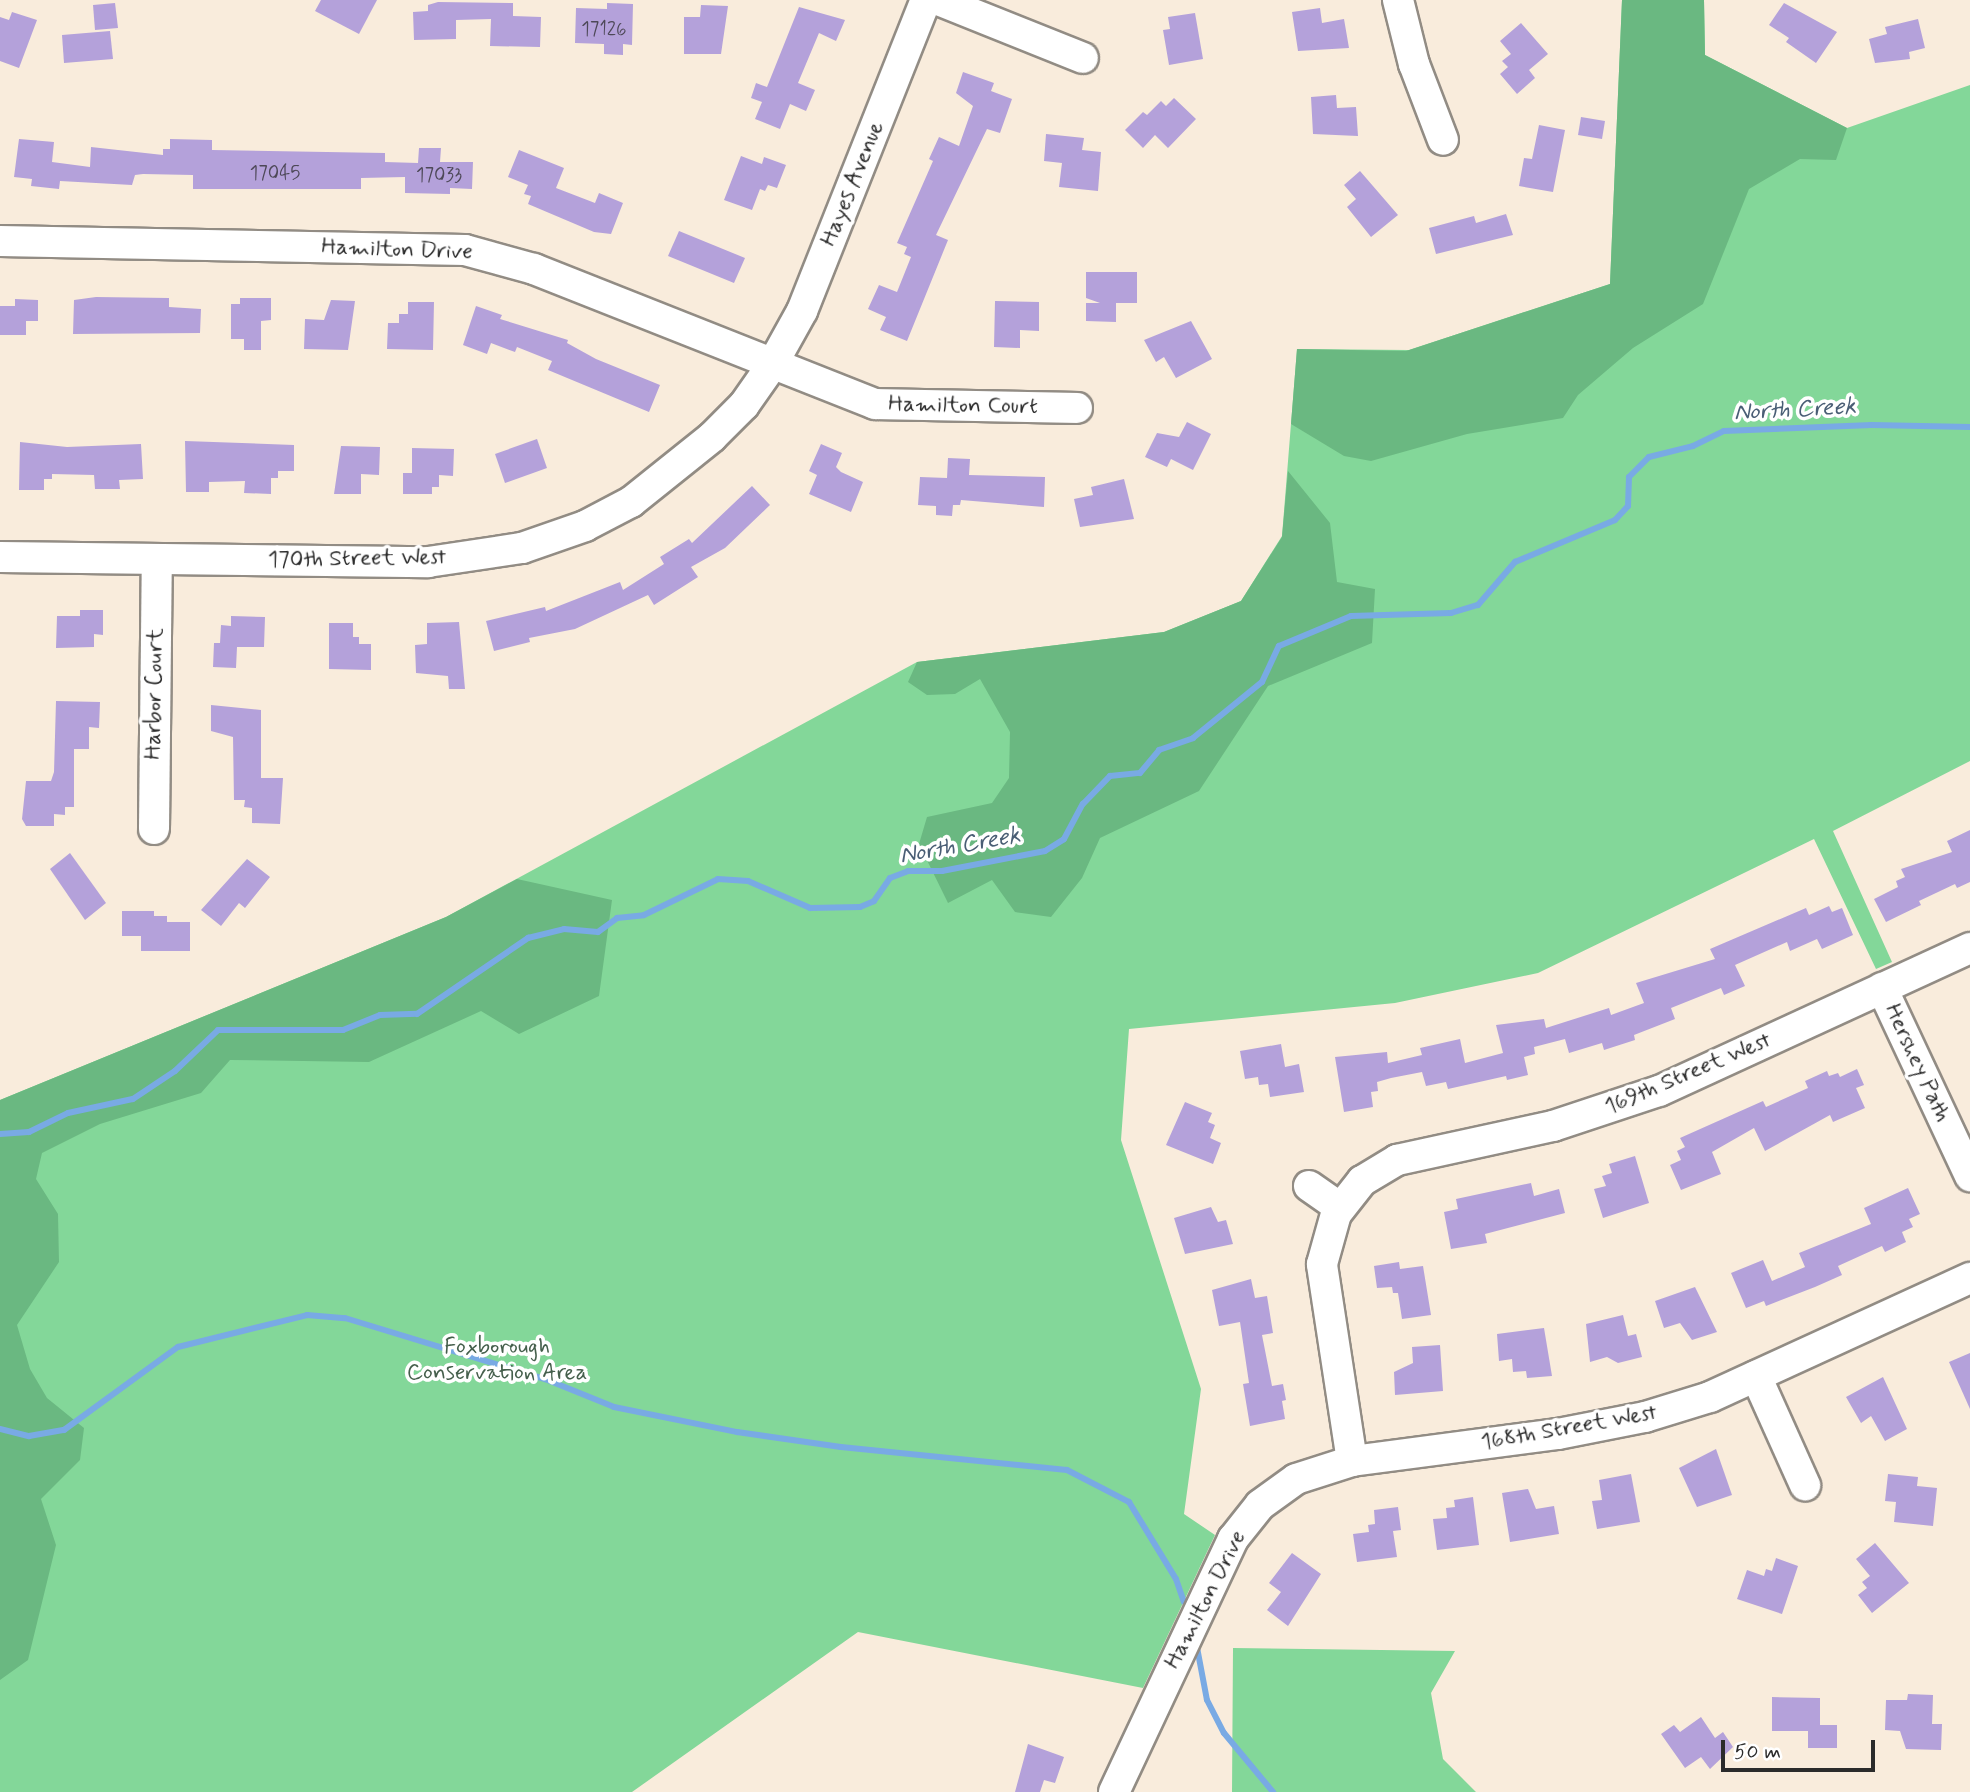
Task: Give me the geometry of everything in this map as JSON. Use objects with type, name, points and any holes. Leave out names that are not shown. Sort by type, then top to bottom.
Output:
[{"type":"street","name":"Hayes Avenue","points":[[772,365],[802,311],[926,0]]},
{"type":"street","points":[[938,0],[1083,58]]},
{"type":"street","points":[[1398,0],[1414,64],[1443,140]]},
{"type":"street","name":"Hamilton Drive","points":[[0,241],[465,250],[534,269],[772,365]]},
{"type":"street","name":"Hamilton Court","points":[[772,365],[875,404],[1077,408]]},
{"type":"street","name":"170th Street West","points":[[0,556],[428,562],[522,548],[584,526],[664,480],[744,405],[772,365]]},
{"type":"street","name":"Harbor Court","points":[[154,829],[157,560]]},
{"type":"street","name":"169th Street West","points":[[1352,1461],[1323,1290],[1326,1242],[1340,1208],[1362,1181],[1396,1160],[1611,1109],[1659,1091],[1970,948]]},
{"type":"street","name":"Hershey Path","points":[[1882,988],[1970,1176]]},
{"type":"street","points":[[1310,1186],[1340,1208]]},
{"type":"street","name":"168th Street West","points":[[1352,1461],[1604,1426],[1710,1397],[1970,1278]]},
{"type":"street","points":[[1756,1376],[1805,1485]]},
{"type":"street","name":"Hamilton Drive","points":[[1114,1792],[1225,1554],[1245,1521],[1296,1479],[1352,1461]]},
{"type":"green space","name":"Foxborough Conservation Area","points":[[1622,0],[1704,0],[1705,55],[1847,128],[1970,85],[1970,761],[1833,831],[1892,962],[1876,969],[1814,839],[1538,973],[1395,1003],[1129,1029],[1121,1140],[1201,1389],[1184,1514],[1215,1535],[1143,1688],[858,1632],[632,1792],[0,1792],[0,1100],[446,917],[917,662],[1164,632],[1241,601],[1282,536],[1297,349],[1409,350],[1610,284]]},
{"type":"green space","points":[[1622,0],[1704,0],[1705,55],[1847,128],[1836,160],[1800,159],[1749,189],[1703,304],[1633,348],[1578,395],[1563,418],[1467,434],[1371,461],[1344,456],[1291,424],[1297,349],[1406,351],[1610,284]]},
{"type":"green space","points":[[1288,471],[1330,523],[1337,582],[1375,589],[1372,643],[1268,686],[1199,791],[1100,838],[1082,878],[1051,917],[1015,912],[992,880],[948,903],[919,844],[927,817],[992,803],[1009,778],[1010,732],[980,679],[955,694],[927,695],[908,682],[917,662],[1164,632],[1241,601],[1282,537]]},
{"type":"green space","points":[[517,879],[612,900],[599,996],[519,1034],[481,1011],[369,1062],[230,1060],[201,1093],[100,1124],[42,1153],[36,1179],[58,1214],[59,1262],[17,1325],[30,1369],[47,1398],[84,1428],[80,1460],[41,1499],[56,1545],[28,1660],[0,1680],[0,1100],[446,917]]},
{"type":"green space","points":[[1233,1648],[1455,1651],[1431,1693],[1443,1759],[1476,1792],[1232,1792]]},
{"type":"building","points":[[321,0],[377,0],[359,34],[315,11]]},
{"type":"building","points":[[438,2],[513,3],[513,16],[541,17],[540,47],[490,46],[491,19],[456,20],[456,39],[414,40],[413,12],[428,11],[428,5]]},
{"type":"building","points":[[115,3],[118,28],[95,30],[93,5]]},
{"type":"building","points":[[607,3],[633,4],[632,45],[623,44],[623,55],[604,54],[604,44],[575,43],[576,8],[607,9]]},
{"type":"building","points":[[1784,3],[1837,32],[1816,63],[1786,42],[1789,38],[1769,25]]},
{"type":"building","points":[[701,5],[728,6],[721,54],[684,54],[684,17],[700,17]]},
{"type":"building","points":[[799,7],[845,20],[836,41],[819,33],[798,83],[815,90],[806,111],[790,104],[780,129],[755,119],[762,102],[751,98],[756,83],[767,87]]},
{"type":"building","points":[[1320,8],[1322,23],[1344,19],[1349,48],[1298,51],[1292,12]]},
{"type":"building","points":[[12,12],[37,20],[19,68],[0,61],[0,17],[9,20]]},
{"type":"building","points":[[1195,13],[1203,59],[1169,65],[1163,30],[1170,29],[1168,17]]},
{"type":"building","points":[[1918,19],[1925,48],[1909,52],[1910,59],[1875,63],[1869,39],[1887,34],[1885,27]]},
{"type":"building","points":[[1521,23],[1548,54],[1529,70],[1535,78],[1517,94],[1500,74],[1508,67],[1502,61],[1511,54],[1500,41]]},
{"type":"building","points":[[110,31],[113,59],[64,63],[62,35]]},
{"type":"building","points":[[963,72],[994,83],[991,91],[1012,99],[1000,133],[987,129],[936,235],[948,240],[907,341],[880,330],[886,317],[868,309],[879,285],[897,292],[911,257],[904,254],[907,247],[897,243],[933,161],[929,159],[939,137],[959,146],[973,106],[956,93]]},
{"type":"building","points":[[1336,95],[1337,108],[1356,107],[1358,136],[1313,134],[1311,97]]},
{"type":"building","points":[[1174,98],[1196,119],[1168,148],[1155,135],[1143,148],[1125,130],[1143,112],[1147,115],[1161,101],[1166,106]]},
{"type":"building","points":[[1581,117],[1605,121],[1602,139],[1578,135]]},
{"type":"building","points":[[1539,125],[1565,130],[1553,192],[1519,186],[1524,158],[1532,159]]},
{"type":"building","points":[[1046,134],[1084,138],[1082,150],[1101,152],[1098,191],[1059,187],[1062,163],[1044,161]]},
{"type":"building","points":[[19,139],[54,142],[52,162],[90,167],[91,147],[163,155],[163,149],[170,149],[170,139],[212,140],[212,150],[385,153],[385,162],[418,163],[419,148],[441,148],[440,162],[473,162],[472,189],[450,188],[450,194],[405,193],[405,177],[361,178],[361,189],[193,189],[193,175],[143,174],[135,175],[132,185],[60,181],[59,189],[31,186],[32,179],[14,177]]},
{"type":"building","points":[[519,150],[564,168],[556,188],[595,203],[599,193],[623,203],[611,234],[594,232],[528,204],[531,196],[524,194],[528,185],[508,177]]},
{"type":"building","points":[[741,156],[762,164],[764,157],[786,165],[777,188],[768,185],[765,191],[760,189],[752,210],[724,200]]},
{"type":"building","points":[[1360,171],[1398,215],[1371,237],[1347,207],[1356,199],[1344,185]]},
{"type":"building","points":[[1506,214],[1513,235],[1436,254],[1429,228],[1474,216],[1476,223]]},
{"type":"building","points":[[679,231],[745,258],[734,283],[668,256]]},
{"type":"building","points":[[1086,272],[1137,272],[1137,303],[1116,303],[1116,322],[1086,321],[1086,303],[1100,303],[1086,298]]},
{"type":"building","points":[[96,297],[169,298],[169,307],[201,309],[200,333],[73,334],[74,300]]},
{"type":"building","points":[[240,298],[271,298],[271,320],[261,321],[261,350],[244,350],[244,339],[231,339],[231,304],[240,304]]},
{"type":"building","points":[[15,299],[38,300],[38,321],[26,321],[26,335],[0,335],[0,306],[15,306]]},
{"type":"building","points":[[331,300],[355,301],[348,350],[304,349],[305,319],[324,320]]},
{"type":"building","points":[[995,301],[1039,302],[1039,331],[1020,330],[1020,348],[994,347]]},
{"type":"building","points":[[408,302],[434,302],[433,350],[387,349],[388,323],[399,323],[399,314],[408,314]]},
{"type":"building","points":[[476,306],[502,315],[500,319],[568,340],[567,343],[596,359],[660,385],[649,412],[548,370],[552,361],[517,347],[515,352],[491,343],[487,354],[463,345]]},
{"type":"building","points":[[1191,321],[1212,359],[1176,378],[1164,357],[1156,362],[1144,340]]},
{"type":"building","points":[[1187,422],[1211,434],[1193,470],[1171,459],[1167,467],[1145,457],[1157,433],[1179,437]]},
{"type":"building","points":[[537,439],[547,468],[505,483],[495,454]]},
{"type":"building","points":[[185,441],[294,445],[294,471],[278,471],[278,478],[271,478],[271,494],[244,493],[245,481],[209,482],[209,492],[186,492]]},
{"type":"building","points":[[20,442],[67,447],[141,444],[143,479],[119,480],[120,489],[95,489],[94,475],[52,474],[52,479],[44,479],[44,490],[19,490]]},
{"type":"building","points":[[821,444],[842,453],[836,467],[863,482],[851,512],[809,494],[817,475],[809,471]]},
{"type":"building","points":[[341,446],[380,447],[379,475],[361,474],[361,494],[334,494]]},
{"type":"building","points":[[412,448],[454,449],[453,476],[439,475],[439,487],[432,487],[432,494],[403,494],[403,473],[412,473]]},
{"type":"building","points":[[948,458],[970,459],[969,475],[1045,477],[1044,507],[961,500],[960,505],[953,505],[952,516],[936,515],[936,506],[918,505],[920,477],[947,478]]},
{"type":"building","points":[[1124,479],[1134,519],[1080,527],[1074,499],[1093,495],[1091,487]]},
{"type":"building","points":[[752,486],[770,505],[725,548],[691,567],[698,577],[654,605],[648,595],[575,629],[529,638],[530,642],[494,651],[486,621],[545,607],[546,611],[620,582],[623,590],[664,564],[660,557],[689,539],[692,543]]},
{"type":"building","points":[[80,610],[103,610],[103,635],[94,634],[94,647],[56,648],[57,616],[80,616]]},
{"type":"building","points":[[231,616],[265,617],[264,647],[237,647],[236,668],[213,667],[214,643],[220,643],[221,625],[231,626]]},
{"type":"building","points":[[459,622],[465,689],[449,689],[448,676],[416,673],[415,645],[427,644],[427,623]]},
{"type":"building","points":[[329,623],[353,623],[353,637],[359,637],[359,644],[371,644],[371,670],[329,669]]},
{"type":"building","points":[[56,701],[100,702],[99,728],[89,727],[89,749],[74,749],[74,807],[65,807],[65,815],[54,814],[54,826],[26,826],[22,819],[26,781],[51,781],[54,772]]},
{"type":"building","points":[[211,705],[261,710],[261,778],[283,778],[280,824],[252,823],[252,808],[244,807],[245,800],[234,800],[233,737],[211,731]]},
{"type":"building","points":[[1970,830],[1970,882],[1957,888],[1955,884],[1919,901],[1921,905],[1886,922],[1874,899],[1898,887],[1896,881],[1905,877],[1901,869],[1952,852],[1947,841]]},
{"type":"building","points":[[70,853],[106,903],[85,920],[50,869]]},
{"type":"building","points":[[247,859],[270,877],[245,908],[239,903],[221,926],[201,910]]},
{"type":"building","points":[[1829,906],[1832,912],[1842,908],[1853,935],[1822,949],[1817,939],[1790,951],[1787,942],[1735,965],[1745,986],[1724,995],[1721,988],[1671,1008],[1675,1019],[1634,1035],[1635,1040],[1604,1050],[1602,1043],[1569,1053],[1565,1039],[1534,1047],[1535,1054],[1524,1057],[1528,1075],[1507,1080],[1506,1076],[1448,1089],[1446,1082],[1426,1086],[1422,1072],[1391,1078],[1377,1082],[1378,1091],[1371,1092],[1373,1107],[1344,1112],[1335,1057],[1387,1052],[1388,1063],[1422,1055],[1420,1048],[1460,1039],[1465,1063],[1503,1053],[1496,1025],[1544,1019],[1546,1028],[1609,1008],[1611,1015],[1644,1003],[1636,983],[1715,959],[1710,949],[1806,908],[1809,915]]},
{"type":"building","points":[[122,911],[154,911],[154,916],[167,916],[167,922],[190,922],[190,951],[141,951],[141,936],[122,936]]},
{"type":"building","points":[[1281,1044],[1285,1067],[1299,1064],[1304,1092],[1270,1097],[1268,1084],[1259,1085],[1258,1077],[1245,1079],[1240,1051]]},
{"type":"building","points":[[1857,1069],[1864,1085],[1856,1088],[1865,1108],[1833,1122],[1830,1115],[1765,1151],[1754,1128],[1712,1152],[1721,1174],[1681,1190],[1670,1165],[1681,1160],[1677,1151],[1685,1147],[1680,1138],[1763,1101],[1766,1107],[1808,1088],[1805,1081],[1827,1071],[1829,1076],[1838,1073],[1840,1077]]},
{"type":"building","points":[[1185,1102],[1212,1113],[1208,1122],[1215,1125],[1210,1138],[1221,1143],[1213,1164],[1166,1145]]},
{"type":"building","points":[[1635,1156],[1649,1203],[1603,1218],[1594,1189],[1606,1186],[1602,1176],[1612,1173],[1609,1164]]},
{"type":"building","points":[[1531,1183],[1534,1196],[1559,1189],[1565,1213],[1485,1234],[1487,1243],[1451,1249],[1444,1212],[1458,1209],[1456,1199]]},
{"type":"building","points":[[1908,1188],[1920,1214],[1909,1219],[1913,1227],[1902,1232],[1906,1242],[1885,1252],[1882,1246],[1838,1266],[1842,1275],[1815,1287],[1766,1306],[1764,1301],[1746,1308],[1731,1273],[1763,1260],[1772,1281],[1805,1267],[1799,1253],[1871,1224],[1864,1208]]},
{"type":"building","points":[[1211,1207],[1218,1222],[1226,1220],[1233,1244],[1185,1254],[1174,1218]]},
{"type":"building","points":[[1399,1262],[1400,1269],[1423,1266],[1431,1315],[1402,1319],[1398,1293],[1393,1293],[1392,1287],[1377,1288],[1374,1266]]},
{"type":"building","points":[[1251,1279],[1255,1298],[1267,1296],[1273,1333],[1262,1335],[1272,1386],[1283,1384],[1286,1400],[1282,1401],[1285,1419],[1250,1426],[1243,1384],[1249,1383],[1240,1322],[1219,1326],[1212,1290]]},
{"type":"building","points":[[1695,1287],[1717,1332],[1692,1340],[1680,1323],[1664,1328],[1655,1301]]},
{"type":"building","points":[[1623,1315],[1628,1336],[1636,1334],[1642,1357],[1618,1363],[1607,1357],[1590,1362],[1586,1324]]},
{"type":"building","points":[[1544,1328],[1552,1376],[1527,1378],[1526,1371],[1513,1372],[1512,1359],[1499,1361],[1497,1334]]},
{"type":"building","points":[[1440,1345],[1443,1391],[1395,1395],[1394,1372],[1413,1363],[1412,1347]]},
{"type":"building","points":[[1970,1353],[1970,1409],[1949,1362]]},
{"type":"building","points":[[1883,1377],[1907,1429],[1885,1441],[1871,1416],[1861,1423],[1846,1397]]},
{"type":"building","points":[[1716,1449],[1732,1495],[1697,1507],[1679,1468]]},
{"type":"building","points":[[1631,1474],[1640,1522],[1597,1529],[1592,1501],[1602,1500],[1599,1480]]},
{"type":"building","points":[[1888,1474],[1918,1477],[1917,1486],[1937,1488],[1933,1526],[1894,1522],[1896,1502],[1885,1501]]},
{"type":"building","points":[[1528,1489],[1536,1509],[1554,1506],[1559,1534],[1510,1542],[1502,1493]]},
{"type":"building","points":[[1473,1497],[1479,1545],[1437,1550],[1433,1519],[1447,1518],[1446,1508],[1455,1507],[1454,1500]]},
{"type":"building","points":[[1398,1507],[1401,1530],[1393,1531],[1397,1557],[1357,1562],[1353,1534],[1369,1532],[1368,1525],[1375,1524],[1374,1510]]},
{"type":"building","points":[[1875,1543],[1909,1583],[1872,1613],[1858,1595],[1867,1588],[1862,1582],[1870,1576],[1856,1559]]},
{"type":"building","points":[[1292,1553],[1321,1574],[1288,1626],[1267,1610],[1281,1592],[1269,1583]]},
{"type":"building","points":[[1776,1558],[1798,1566],[1782,1614],[1737,1599],[1747,1570],[1764,1576],[1766,1569],[1772,1571]]},
{"type":"building","points":[[1908,1694],[1933,1695],[1932,1724],[1942,1724],[1941,1750],[1906,1749],[1900,1731],[1885,1730],[1886,1700],[1907,1700]]},
{"type":"building","points":[[1772,1697],[1820,1698],[1820,1725],[1837,1725],[1837,1748],[1808,1748],[1808,1731],[1772,1731]]},
{"type":"building","points":[[1701,1717],[1715,1738],[1723,1732],[1733,1747],[1710,1769],[1701,1757],[1685,1768],[1661,1734],[1674,1725],[1680,1732]]},
{"type":"building","points":[[1028,1744],[1064,1757],[1055,1783],[1044,1780],[1040,1792],[1015,1792]]},
{"type":"waterway","name":"North Creek","points":[[0,1134],[29,1132],[68,1113],[133,1099],[175,1071],[218,1030],[343,1030],[380,1015],[417,1014],[528,938],[564,929],[598,932],[617,918],[644,915],[718,879],[748,881],[810,908],[860,907],[874,901],[890,878],[908,871],[942,871],[1045,851],[1064,839],[1083,804],[1110,776],[1140,773],[1159,750],[1193,738],[1262,682],[1279,646],[1351,616],[1451,613],[1478,605],[1515,562],[1615,520],[1628,506],[1629,477],[1649,457],[1693,446],[1724,431],[1872,425],[1970,427]]},
{"type":"waterway","points":[[0,1429],[29,1436],[64,1430],[178,1347],[307,1315],[345,1318],[545,1379],[614,1407],[737,1432],[841,1447],[1067,1470],[1129,1502],[1176,1579],[1184,1602]]},
{"type":"waterway","points":[[1196,1642],[1207,1700],[1224,1733],[1273,1792]]}]
